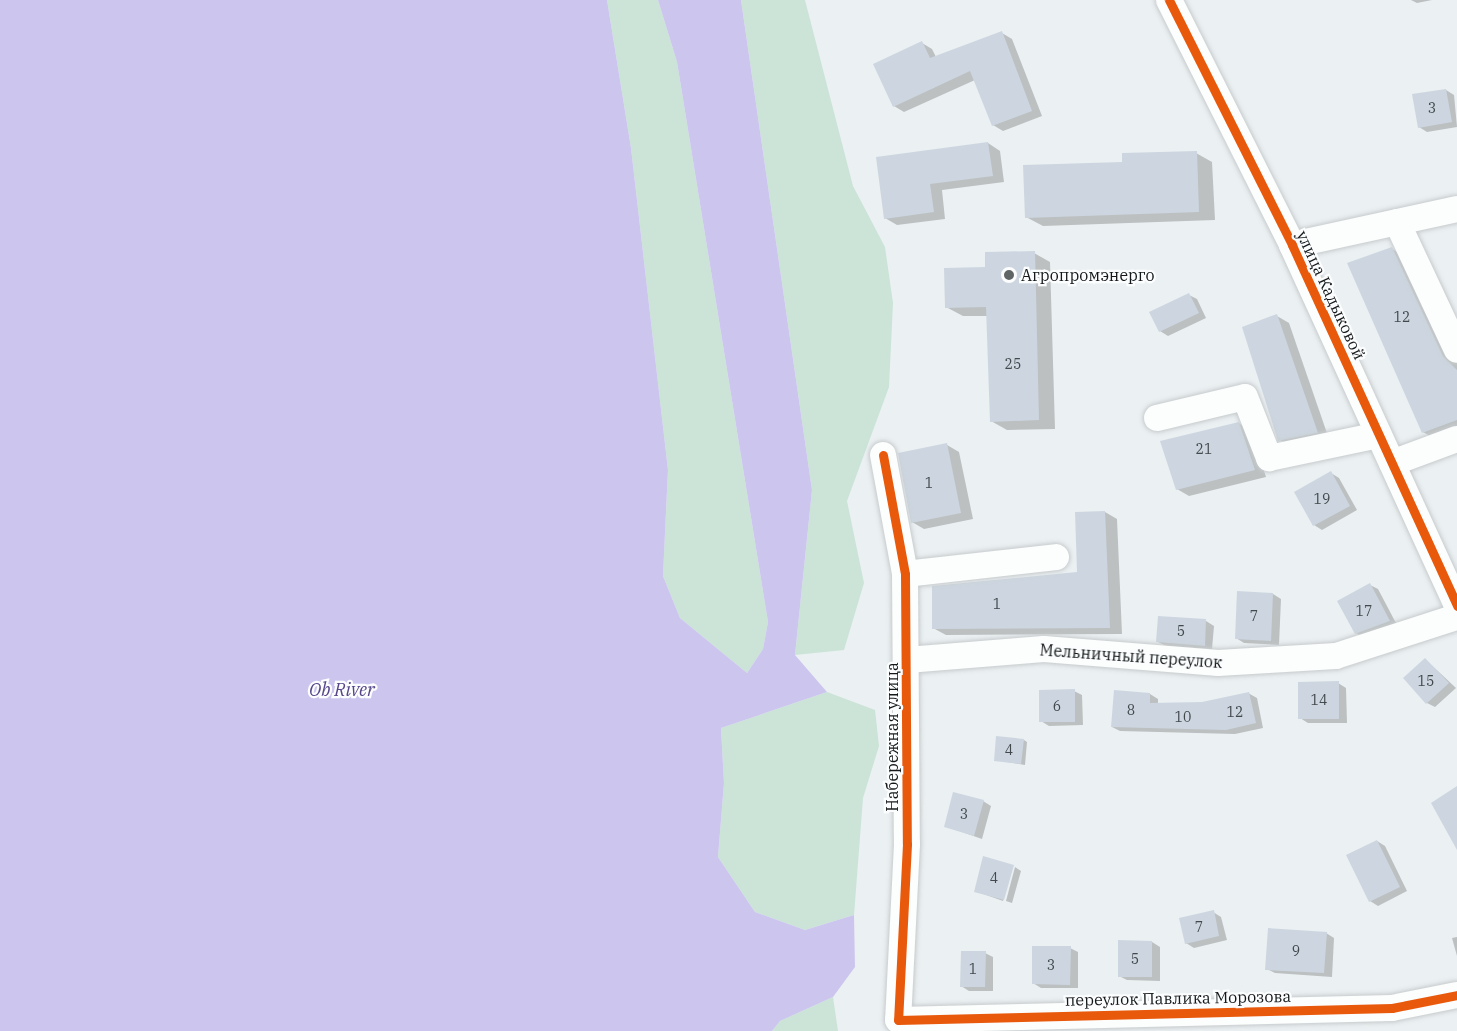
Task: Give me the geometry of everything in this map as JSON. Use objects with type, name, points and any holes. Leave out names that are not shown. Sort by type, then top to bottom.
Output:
[{"type":"street","name":"улица Кадыковой","points":[[1169,0],[1292,245],[1392,463],[1446,554],[1457,606]]},
{"type":"street","points":[[1292,245],[1457,209]]},
{"type":"street","points":[[1397,222],[1457,350]]},
{"type":"street","points":[[1156,418],[1245,397],[1269,458],[1379,435]]},
{"type":"street","points":[[1392,463],[1457,439]]},
{"type":"street","name":"Набережная улица","points":[[883,455],[904,574],[907,660],[907,844],[898,1020]]},
{"type":"street","points":[[904,574],[1056,557]]},
{"type":"street","name":"Мельничный переулок","points":[[907,660],[1044,649],[1218,663],[1336,656],[1457,617]]},
{"type":"street","name":"переулок Павлика Морозова","points":[[898,1020],[1392,1008],[1457,996]]},
{"type":"green space","points":[[607,0],[658,0],[677,62],[768,622],[763,649],[747,673],[680,618],[663,576],[668,470],[631,148]]},
{"type":"green space","points":[[741,0],[805,0],[853,186],[885,247],[893,303],[889,387],[847,501],[864,583],[844,650],[795,655],[812,490]]},
{"type":"green space","points":[[827,692],[875,710],[879,746],[863,798],[854,915],[805,930],[755,912],[718,857],[724,783],[721,728]]},
{"type":"green space","points":[[833,997],[838,1031],[772,1031],[780,1021]]},
{"type":"water","name":"Ob River","points":[[0,0],[607,0],[631,148],[668,470],[663,576],[680,618],[747,673],[763,649],[768,622],[677,62],[658,0],[741,0],[812,490],[795,655],[827,692],[721,728],[724,783],[718,857],[755,912],[805,930],[854,915],[855,967],[833,997],[780,1021],[772,1031],[0,1031]]},
{"type":"building","points":[[1002,31],[1032,111],[992,126],[970,71],[893,107],[873,64],[922,41],[930,58]]},
{"type":"building","points":[[1446,89],[1452,122],[1418,128],[1412,94]]},
{"type":"building","points":[[988,142],[993,176],[930,184],[934,212],[884,219],[876,157]]},
{"type":"building","points":[[1197,151],[1199,212],[1025,218],[1023,165],[1122,162],[1122,153]]},
{"type":"building","points":[[1392,247],[1443,356],[1457,370],[1457,420],[1422,433],[1347,263]]},
{"type":"building","points":[[1035,251],[1039,420],[990,422],[986,307],[945,308],[944,268],[985,267],[985,252]]},
{"type":"building","points":[[1189,293],[1199,313],[1159,332],[1149,312]]},
{"type":"building","points":[[1277,314],[1318,433],[1278,441],[1242,327]]},
{"type":"building","points":[[1239,422],[1255,470],[1176,490],[1160,441]]},
{"type":"building","points":[[947,443],[961,513],[911,523],[898,453]]},
{"type":"building","points":[[1331,471],[1350,506],[1313,526],[1294,492]]},
{"type":"building","points":[[1105,511],[1110,628],[932,629],[932,586],[1077,572],[1075,512]]},
{"type":"building","points":[[1370,583],[1390,621],[1355,634],[1337,601]]},
{"type":"building","points":[[1237,591],[1273,593],[1271,641],[1235,639]]},
{"type":"building","points":[[1158,616],[1206,619],[1205,646],[1156,642]]},
{"type":"building","points":[[1425,658],[1449,683],[1426,704],[1403,678]]},
{"type":"building","points":[[1339,681],[1339,719],[1298,719],[1298,682]]},
{"type":"building","points":[[1075,689],[1075,722],[1039,722],[1039,690]]},
{"type":"building","points":[[1114,690],[1150,693],[1150,703],[1202,702],[1249,692],[1256,723],[1226,730],[1111,727]]},
{"type":"building","points":[[996,736],[1024,739],[1021,764],[994,761]]},
{"type":"building","points":[[1457,786],[1457,850],[1431,803]]},
{"type":"building","points":[[953,792],[984,800],[974,836],[944,827]]},
{"type":"building","points":[[1377,840],[1400,887],[1369,902],[1346,855]]},
{"type":"building","points":[[983,856],[1014,865],[1004,900],[974,892]]},
{"type":"building","points":[[1214,910],[1219,936],[1185,944],[1179,918]]},
{"type":"building","points":[[1268,928],[1327,932],[1324,973],[1265,970]]},
{"type":"building","points":[[1118,940],[1152,941],[1152,977],[1118,977]]},
{"type":"building","points":[[1032,946],[1071,946],[1070,985],[1032,984]]},
{"type":"building","points":[[961,951],[986,951],[985,987],[960,987]]},
{"type":"cycle path","points":[[1169,0],[1292,245],[1457,606]]},
{"type":"cycle path","points":[[883,455],[905,574],[907,844],[898,1020],[1392,1008],[1457,995]]},
{"type":"place","name":"Агропромэнерго","points":[[1009,275]]}]
